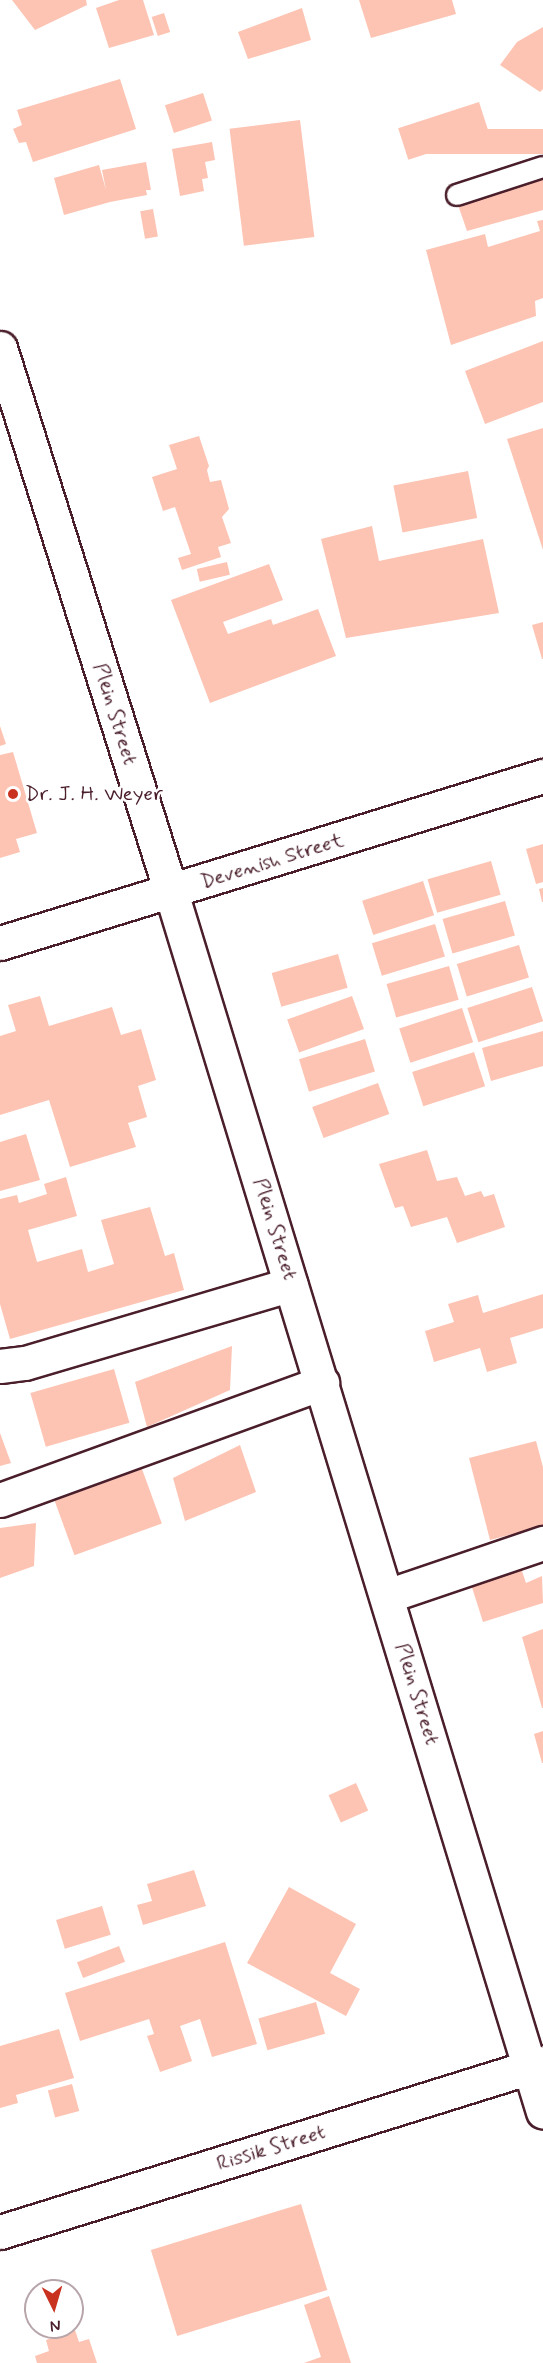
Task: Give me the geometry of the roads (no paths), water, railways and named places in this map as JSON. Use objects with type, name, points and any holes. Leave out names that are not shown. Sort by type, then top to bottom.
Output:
[{"type":"street","name":"Plein Street","points":[[0,348],[171,892],[387,1596],[536,2066],[543,2112]]},
{"type":"street","name":"Devenish Street","points":[[0,944],[543,776]]},
{"type":"street","points":[[0,1366],[25,1363],[291,1284]]},
{"type":"street","points":[[0,1500],[322,1383]]},
{"type":"street","points":[[387,1596],[543,1543]]},
{"type":"street","name":"Rissik Street","points":[[0,2232],[536,2066]]},
{"type":"lane","points":[[457,195],[543,167]]},
{"type":"place","name":"Dr. J. H. Weyer","points":[[13,794]]}]
